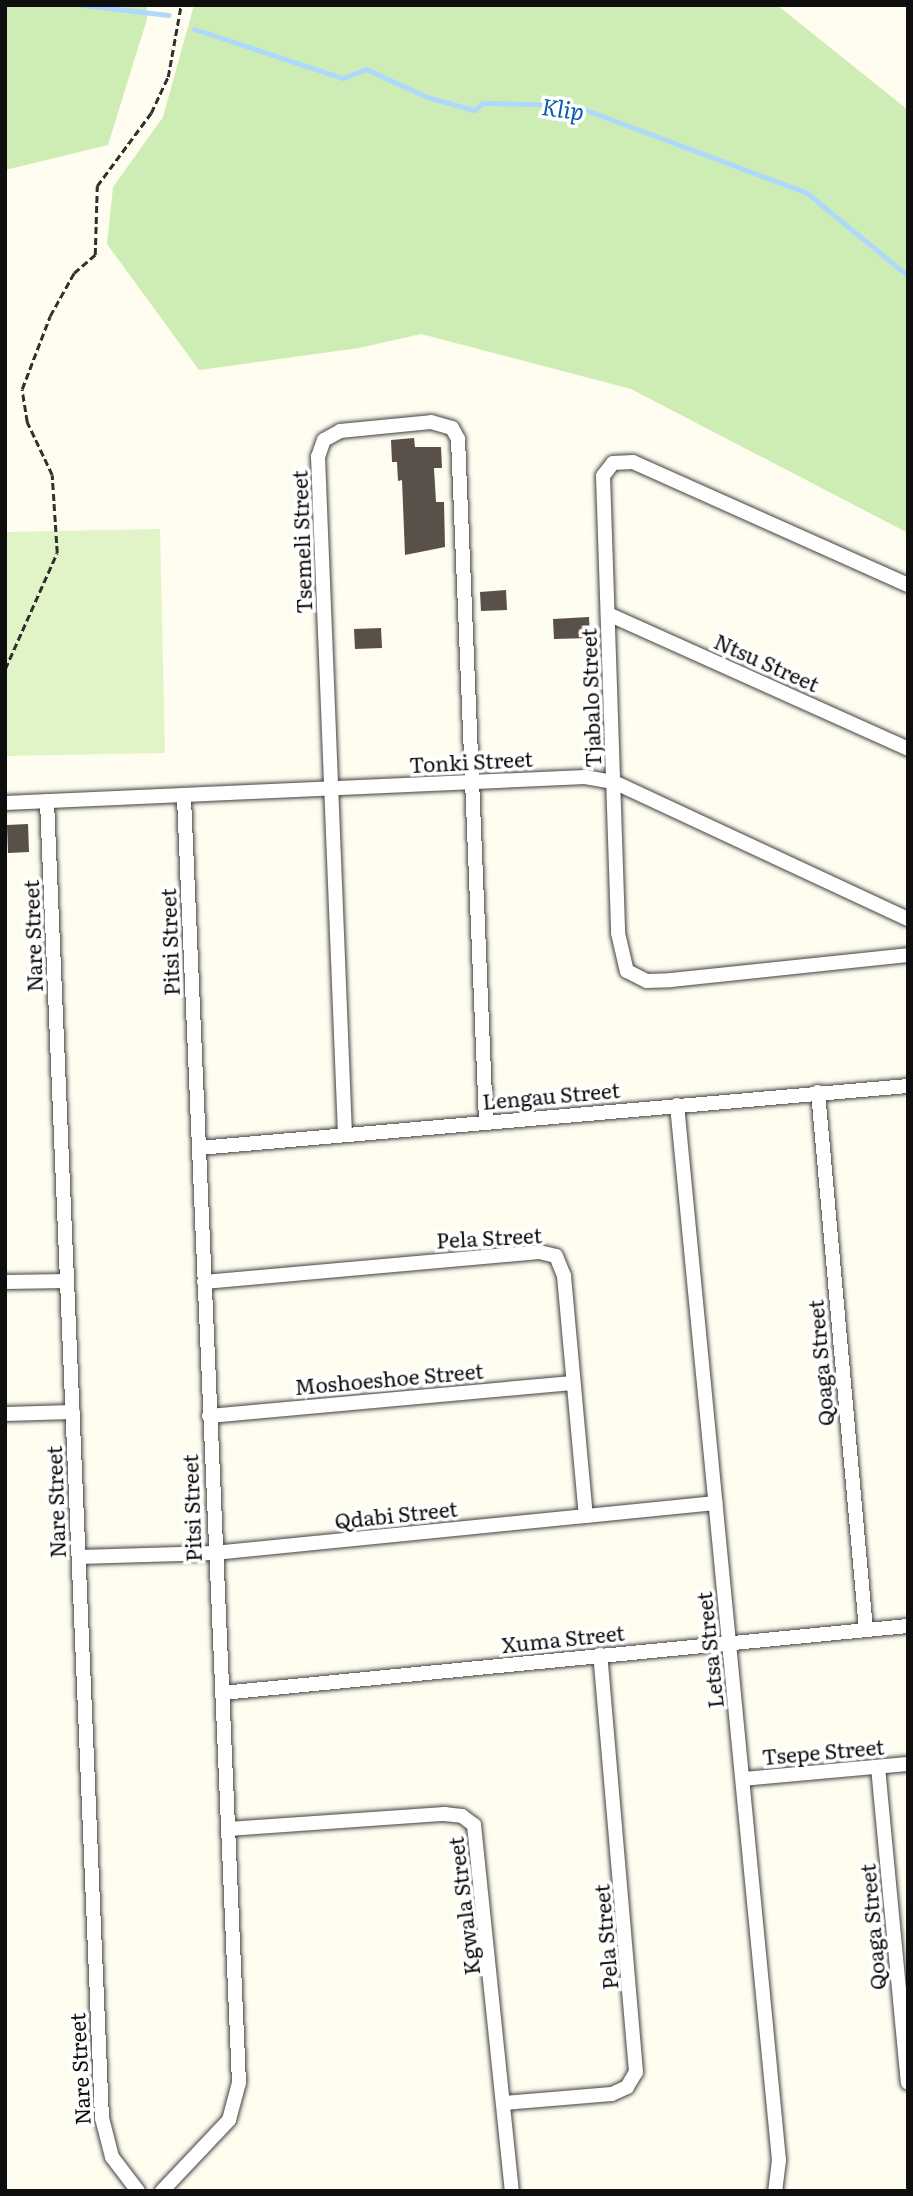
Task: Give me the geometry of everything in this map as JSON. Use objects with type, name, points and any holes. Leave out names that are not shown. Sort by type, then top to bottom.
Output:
[{"type":"street","name":"Tsemeli Street","points":[[345,1135],[320,448],[328,437],[344,430],[431,422],[453,428],[458,439],[486,1122]]},
{"type":"street","name":"Tjabalo Street","points":[[908,585],[633,462],[619,461],[607,468],[601,485],[619,945],[632,975],[671,980],[908,955]]},
{"type":"street","name":"Ntsu Street","points":[[608,614],[908,749]]},
{"type":"street","name":"Tonki Street","points":[[5,803],[585,777],[614,782],[908,919]]},
{"type":"street","name":"Pitsi Street","points":[[162,2191],[224,2127],[237,2097],[184,795]]},
{"type":"street","name":"Nare Street","points":[[47,801],[102,2118],[112,2157],[138,2191]]},
{"type":"street","name":"Lengau Street","points":[[199,1148],[908,1086]]},
{"type":"street","name":"Qoaga Street","points":[[818,1092],[866,1630]]},
{"type":"street","name":"Letsa Street","points":[[677,1105],[779,2160],[775,2191]]},
{"type":"street","name":"Pela Street","points":[[204,1282],[550,1253],[563,1265],[586,1516]]},
{"type":"street","points":[[5,1282],[67,1281]]},
{"type":"street","name":"Moshoeshoe Street","points":[[209,1416],[573,1383]]},
{"type":"street","points":[[5,1414],[73,1412]]},
{"type":"street","name":"Qdabi Street","points":[[79,1557],[214,1553],[716,1503]]},
{"type":"street","name":"Xuma Street","points":[[222,1693],[908,1626]]},
{"type":"street","name":"Pela Street","points":[[504,2104],[612,2094],[627,2087],[636,2072],[600,1655]]},
{"type":"street","name":"Tsepe Street","points":[[743,1779],[908,1764]]},
{"type":"street","name":"Qoaga Street","points":[[878,1767],[908,2083]]},
{"type":"street","name":"Kgwala Street","points":[[228,1829],[444,1814],[470,1819],[480,1842],[512,2191]]},
{"type":"path","points":[[5,669],[57,553],[52,475],[27,422],[22,389],[50,316],[74,273],[95,255],[97,186],[152,114],[169,77],[181,5]]},
{"type":"green space","points":[[5,5],[147,5],[147,19],[108,145],[5,170]]},
{"type":"green space","points":[[194,5],[777,5],[908,110],[908,533],[631,389],[421,334],[359,348],[199,370],[107,244],[113,187],[163,117]]},
{"type":"green space","points":[[160,529],[165,753],[5,756],[5,532]]},
{"type":"building","points":[[414,438],[415,447],[441,447],[442,468],[434,468],[436,502],[444,502],[445,547],[405,555],[402,480],[398,481],[397,462],[392,462],[391,440]]},
{"type":"building","points":[[506,590],[507,610],[481,611],[480,592]]},
{"type":"building","points":[[589,617],[590,638],[554,639],[553,619]]},
{"type":"building","points":[[381,628],[382,648],[355,649],[354,629]]},
{"type":"building","points":[[28,824],[29,852],[8,853],[7,825]]},
{"type":"waterway","name":"Klip","points":[[82,5],[168,15]]},
{"type":"waterway","name":"Klip","points":[[194,29],[343,78],[366,69],[427,97],[474,110],[483,103],[573,105],[807,193],[908,276]]}]
